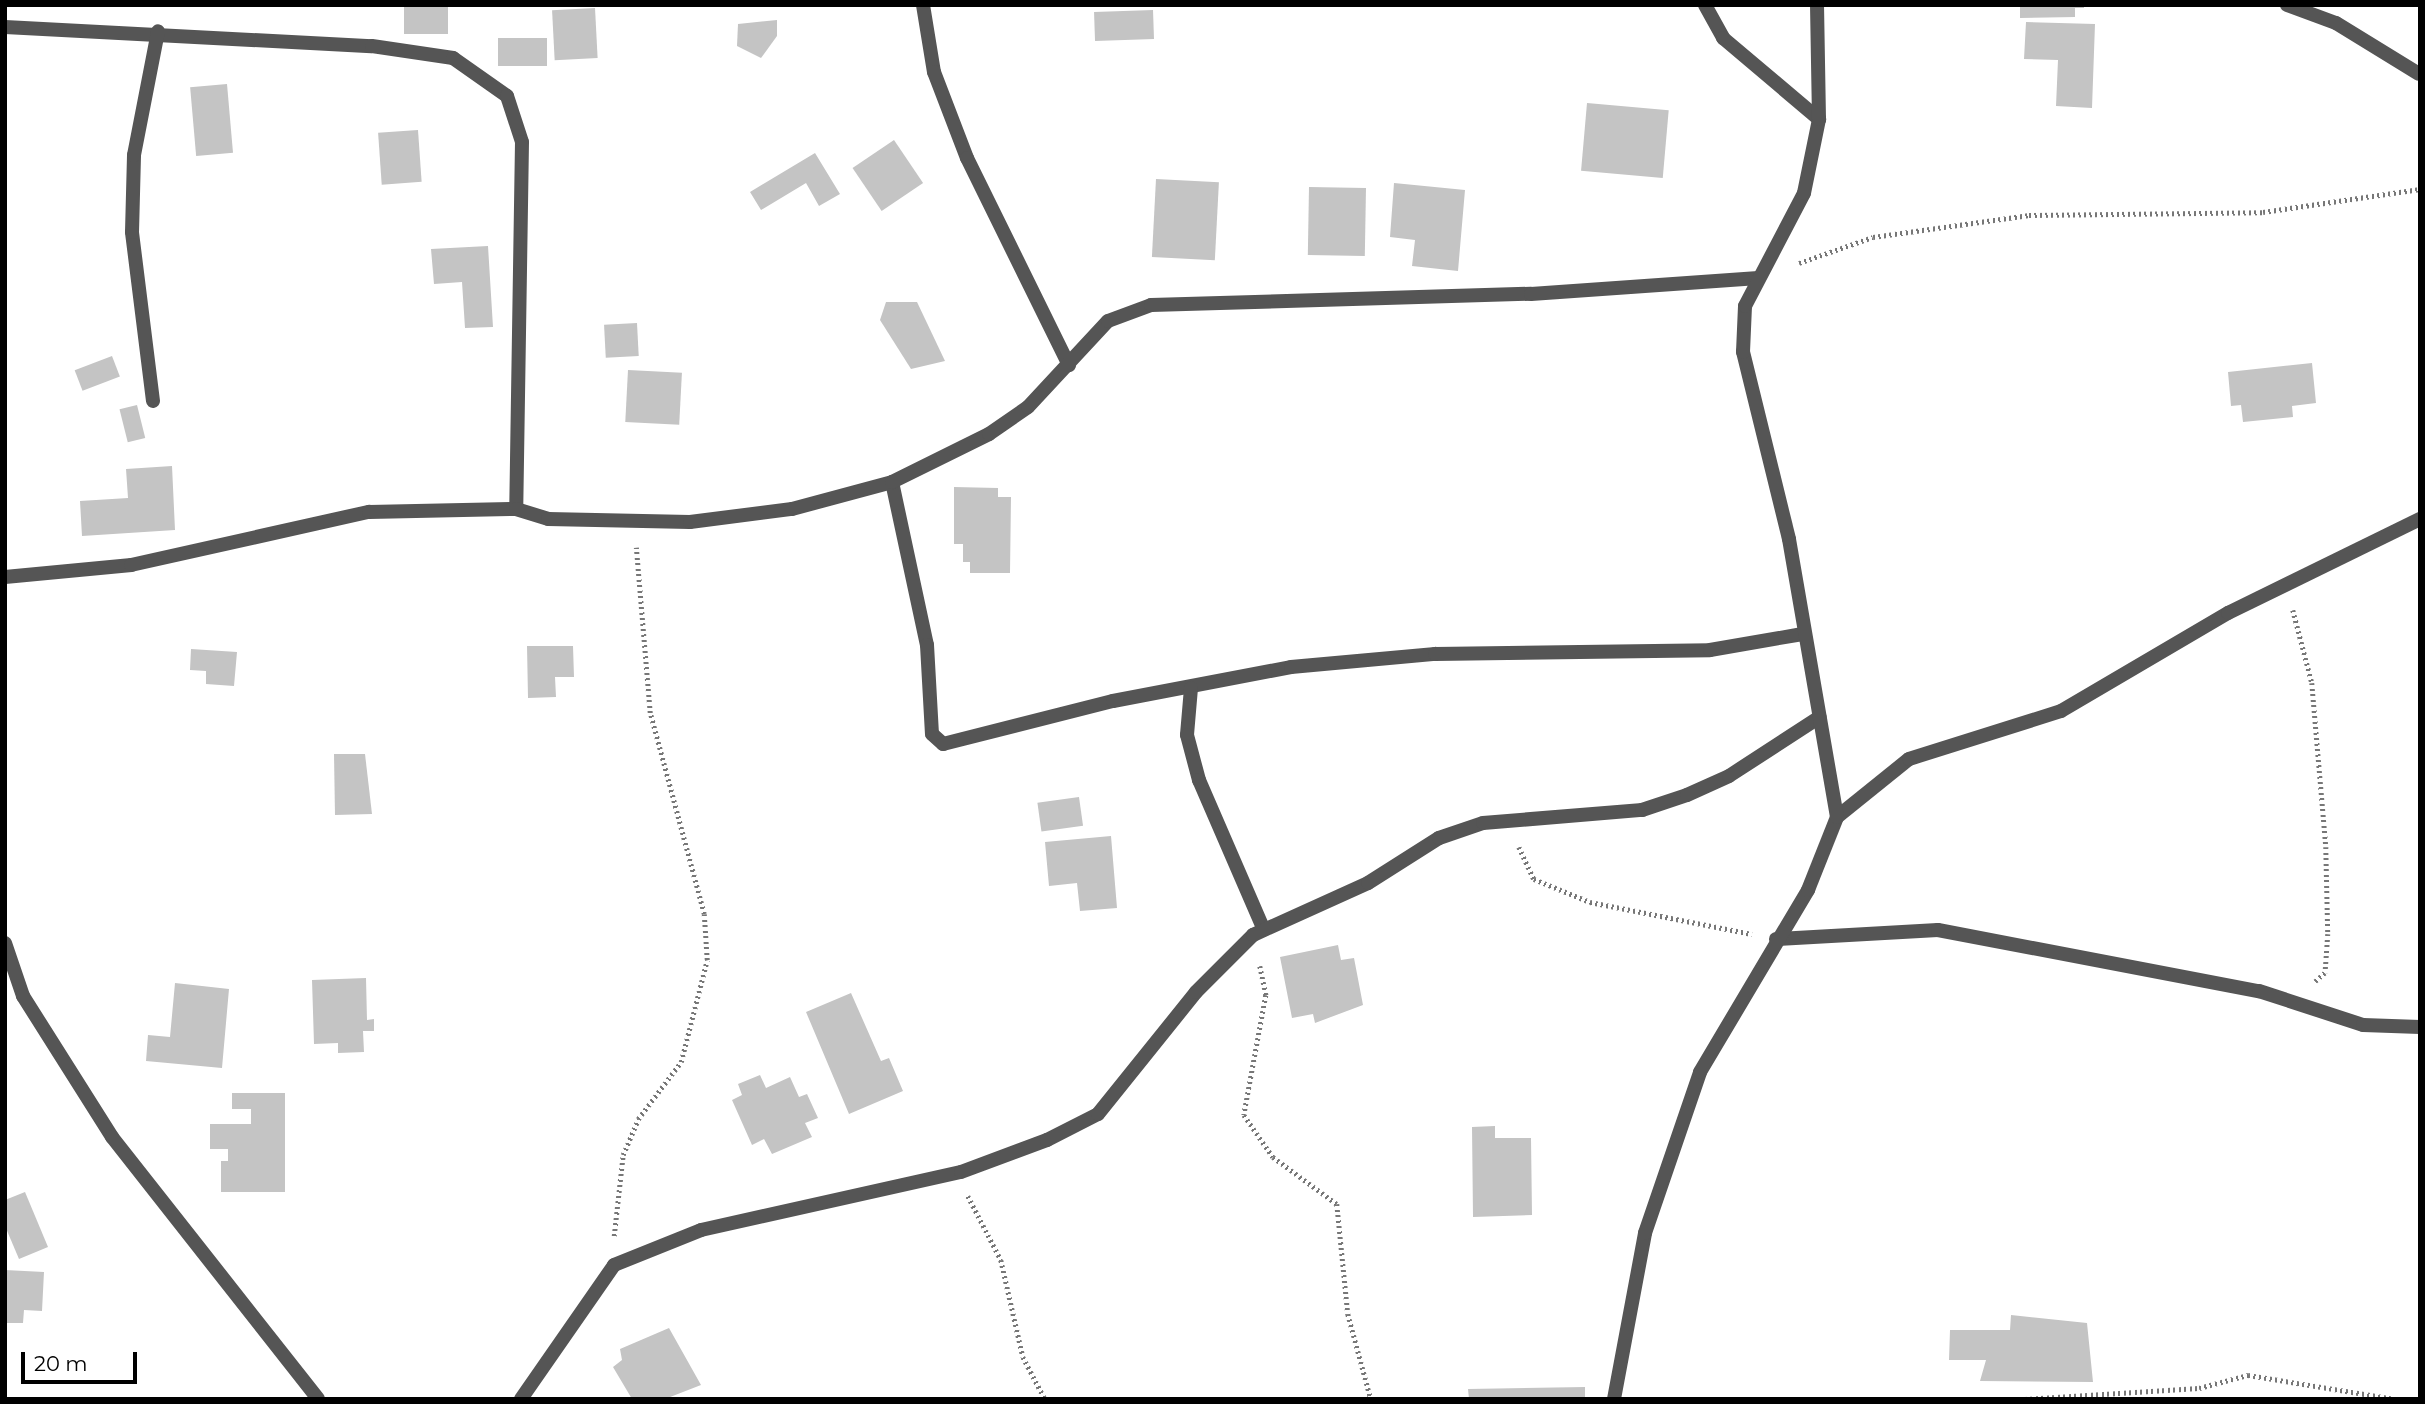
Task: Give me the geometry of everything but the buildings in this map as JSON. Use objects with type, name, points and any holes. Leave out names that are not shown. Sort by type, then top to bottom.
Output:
[{"type":"street","points":[[923,5],[934,72],[967,158],[1069,365]]},
{"type":"street","points":[[1705,5],[1723,38],[1819,119]]},
{"type":"street","points":[[1817,5],[1819,119],[1804,193],[1745,306],[1745,365],[1784,516],[1837,817]]},
{"type":"street","points":[[2287,5],[2336,23],[2419,74]]},
{"type":"street","points":[[5,27],[158,31],[453,58],[508,96],[522,142],[516,509]]},
{"type":"street","points":[[153,401],[132,232],[134,155],[158,31]]},
{"type":"street","points":[[5,576],[131,565],[369,512],[516,509],[548,519],[640,523],[768,513],[892,482],[989,434],[1028,407],[1108,321],[1151,305],[1531,294],[1758,278]]},
{"type":"street","points":[[892,482],[927,645],[932,734],[943,744],[1191,688],[1304,666],[1435,654],[1710,650],[1803,634]]},
{"type":"street","points":[[1614,1399],[1645,1233],[1700,1072],[1776,939],[1808,890],[1837,817],[1909,759],[2060,711],[2228,613],[2285,589],[2420,519]]},
{"type":"street","points":[[1191,688],[1187,735],[1199,780],[1258,932]]},
{"type":"street","points":[[521,1399],[614,1265],[701,1230],[961,1172],[1098,1114],[1196,992],[1258,932],[1368,883],[1439,838],[1483,823],[1642,810],[1729,776],[1820,717]]},
{"type":"street","points":[[1776,939],[1938,930],[2259,990],[2363,1025],[2420,1027]]},
{"type":"street","points":[[5,943],[23,996],[112,1137],[318,1399]]},
{"type":"path","points":[[1758,278],[1873,237],[2029,215],[2251,213],[2420,189]]},
{"type":"path","points":[[614,1265],[613,1200],[623,1155],[638,1119],[681,1062],[707,960],[704,914],[650,713],[635,555],[640,523]]},
{"type":"path","points":[[2285,589],[2312,683],[2328,922],[2325,973],[2294,1003]]},
{"type":"path","points":[[1483,823],[1519,845],[1534,879],[1590,902],[1776,939]]},
{"type":"path","points":[[1258,932],[1266,995],[1244,1115],[1273,1157],[1337,1204],[1348,1314],[1371,1399]]},
{"type":"path","points":[[961,1172],[973,1215],[1002,1260],[1023,1357],[1045,1399]]},
{"type":"path","points":[[2025,1399],[2199,1388],[2248,1375],[2395,1399]]}]
